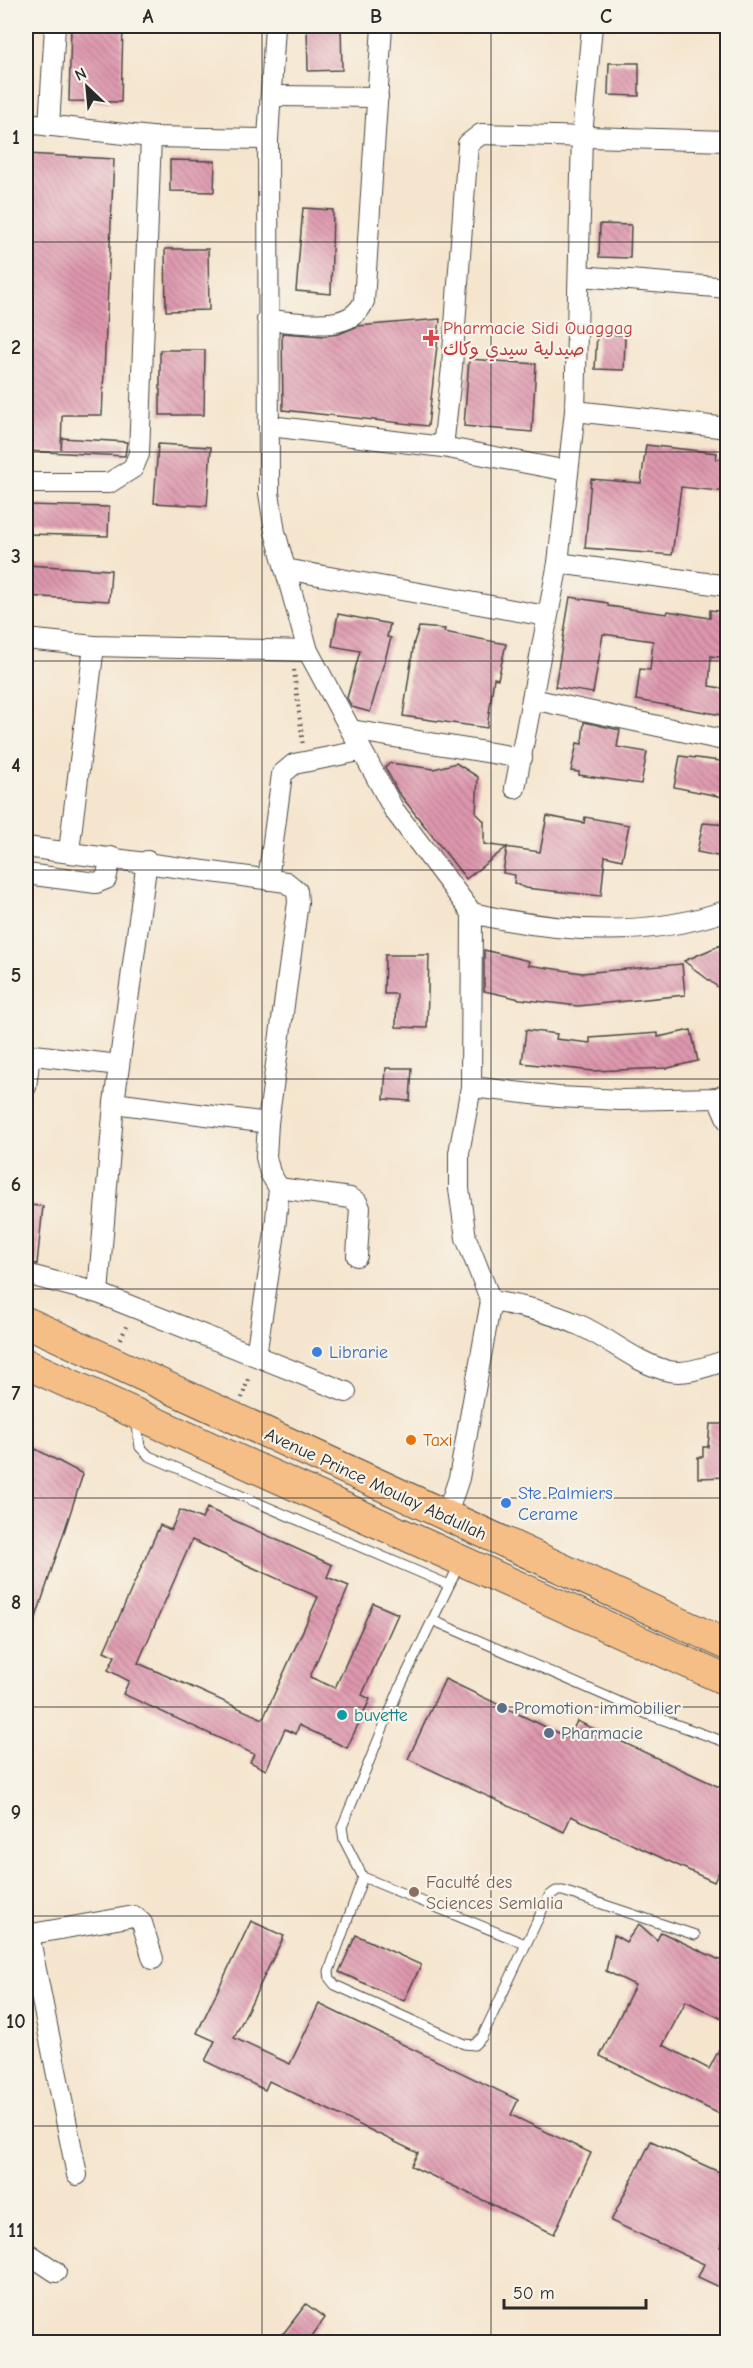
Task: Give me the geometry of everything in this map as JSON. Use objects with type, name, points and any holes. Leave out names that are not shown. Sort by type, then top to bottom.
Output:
[{"type":"main road","name":"Avenue Prince Moulay Abdullah","points":[[26,1322],[728,1645]]},
{"type":"main road","name":"Avenue Prince Moulay Abdullah","points":[[26,1364],[135,1414],[455,1574],[728,1681]]},
{"type":"street","points":[[49,126],[55,26]]},
{"type":"street","points":[[275,26],[268,139],[267,320],[270,493],[275,532],[285,569],[300,651],[351,730],[360,751],[394,810],[472,914],[471,1087],[459,1153],[459,1189],[466,1238],[491,1301],[459,1478],[446,1517]]},
{"type":"street","points":[[267,320],[333,323],[352,317],[362,307],[382,26]]},
{"type":"street","points":[[515,788],[546,616],[558,563],[575,411],[582,135],[592,26]]},
{"type":"street","points":[[272,96],[378,96]]},
{"type":"street","points":[[26,123],[152,137],[268,139]]},
{"type":"street","points":[[443,447],[452,368],[468,144],[481,134],[582,135],[728,141]]},
{"type":"street","points":[[26,483],[109,483],[133,468],[139,454],[152,137]]},
{"type":"street","points":[[580,276],[728,288]]},
{"type":"street","points":[[575,411],[728,428]]},
{"type":"street","points":[[270,426],[443,447],[568,471]]},
{"type":"street","points":[[558,563],[728,586]]},
{"type":"street","points":[[285,569],[546,616]]},
{"type":"street","points":[[26,639],[94,646],[300,651]]},
{"type":"street","points":[[69,851],[94,646]]},
{"type":"street","points":[[532,699],[728,741]]},
{"type":"street","points":[[351,730],[522,758]]},
{"type":"street","points":[[268,880],[282,774],[287,768],[304,762],[360,751]]},
{"type":"street","points":[[26,847],[147,861],[268,880],[292,884],[297,891],[298,902],[268,1123],[266,1157],[270,1173],[279,1188],[274,1239],[256,1355]]},
{"type":"street","points":[[26,874],[96,884],[106,879],[111,857]]},
{"type":"street","points":[[98,1293],[114,1103],[147,861]]},
{"type":"street","points":[[472,914],[526,926],[621,928],[670,926],[728,910]]},
{"type":"street","points":[[26,1087],[28,1055],[119,1065]]},
{"type":"street","points":[[471,1087],[611,1100],[723,1096],[728,1121]]},
{"type":"street","points":[[114,1103],[268,1123]]},
{"type":"street","points":[[279,1188],[350,1198],[357,1202],[360,1208],[357,1257]]},
{"type":"street","points":[[26,1274],[98,1293],[346,1392]]},
{"type":"street","points":[[491,1301],[551,1313],[580,1325],[656,1367],[671,1372],[691,1370],[728,1360]]},
{"type":"street","points":[[77,2175],[27,1935],[134,1916],[142,1923],[153,1959]]},
{"type":"street","points":[[26,2252],[56,2272]]},
{"type":"lane","points":[[455,1574],[400,1687],[342,1827],[344,1840],[363,1877],[525,1944]]},
{"type":"lane","points":[[432,1620],[647,1714],[728,1743]]},
{"type":"lane","points":[[363,1877],[329,1971],[330,1979],[336,1985],[465,2044],[474,2045],[482,2037],[549,1896],[556,1891],[563,1891],[695,1935]]},
{"type":"path","points":[[300,651],[304,762]]},
{"type":"building","points":[[71,26],[123,26],[121,102],[69,101]]},
{"type":"building","points":[[307,26],[341,26],[342,70],[308,71]]},
{"type":"building","points":[[609,63],[639,63],[639,96],[608,95]]},
{"type":"building","points":[[26,154],[114,159],[102,415],[62,415],[61,449],[62,438],[127,442],[125,456],[26,451]]},
{"type":"building","points":[[170,160],[215,161],[214,192],[170,191]]},
{"type":"building","points":[[303,208],[333,210],[331,294],[296,291]]},
{"type":"building","points":[[600,224],[631,225],[630,258],[599,257]]},
{"type":"building","points":[[165,249],[208,249],[209,310],[166,311]]},
{"type":"building","points":[[440,319],[428,426],[283,410],[282,333],[323,336],[339,334],[358,326]]},
{"type":"building","points":[[597,334],[625,335],[624,370],[595,369]]},
{"type":"building","points":[[160,350],[205,350],[204,415],[160,415]]},
{"type":"building","points":[[469,359],[536,364],[532,432],[464,426]]},
{"type":"building","points":[[158,444],[211,447],[207,506],[154,503]]},
{"type":"building","points":[[646,445],[717,453],[716,459],[728,459],[728,492],[681,487],[672,555],[585,548],[591,479],[641,483]]},
{"type":"building","points":[[26,505],[109,507],[108,536],[26,534]]},
{"type":"building","points":[[26,565],[111,570],[109,601],[26,596]]},
{"type":"building","points":[[570,597],[608,603],[608,606],[667,614],[668,611],[710,618],[710,610],[728,612],[728,658],[711,656],[709,686],[728,689],[728,716],[636,700],[640,669],[650,670],[653,641],[603,634],[593,693],[555,687]]},
{"type":"building","points":[[338,614],[390,624],[387,637],[391,638],[370,712],[352,707],[347,698],[360,651],[332,646]]},
{"type":"building","points":[[419,627],[445,629],[444,632],[506,644],[498,679],[494,678],[487,728],[403,716],[414,642]]},
{"type":"building","points":[[584,722],[620,730],[617,747],[647,752],[641,784],[579,775],[579,772],[571,771],[577,743],[582,744]]},
{"type":"building","points":[[680,756],[728,762],[728,798],[674,787]]},
{"type":"building","points":[[390,763],[434,769],[456,763],[478,777],[476,813],[484,821],[484,844],[507,847],[466,879],[398,792],[385,767]]},
{"type":"building","points":[[547,816],[584,823],[585,817],[629,825],[622,860],[605,856],[601,896],[525,888],[514,883],[515,875],[503,873],[507,847],[540,852]]},
{"type":"building","points":[[703,823],[728,825],[728,858],[697,852]]},
{"type":"building","points":[[728,942],[728,995],[684,961]]},
{"type":"building","points":[[484,950],[529,961],[528,965],[582,973],[682,964],[685,995],[578,1006],[520,999],[484,991]]},
{"type":"building","points":[[385,955],[429,955],[427,1028],[396,1027],[397,994],[384,994]]},
{"type":"building","points":[[526,1030],[557,1034],[556,1039],[590,1043],[590,1038],[658,1033],[658,1037],[691,1030],[698,1061],[668,1068],[593,1071],[522,1063]]},
{"type":"building","points":[[386,1068],[412,1068],[410,1101],[384,1099]]},
{"type":"building","points":[[26,1205],[43,1206],[37,1264],[26,1262]]},
{"type":"building","points":[[710,1424],[728,1424],[728,1477],[698,1478],[698,1457],[703,1457],[703,1447],[708,1447]]},
{"type":"building","points":[[26,1444],[83,1474],[29,1639],[26,1639]]},
{"type":"building","points":[[207,1508],[332,1565],[327,1577],[349,1586],[310,1677],[335,1688],[373,1603],[398,1614],[362,1695],[370,1699],[347,1748],[299,1725],[296,1734],[285,1729],[266,1770],[250,1762],[254,1754],[123,1694],[129,1681],[108,1670],[115,1656],[104,1651],[160,1525],[171,1530],[180,1510],[202,1519]],"holes":[[[192,1540],[318,1597],[263,1719],[138,1663]]]},
{"type":"building","points":[[445,1679],[569,1738],[577,1721],[728,1791],[728,1853],[714,1882],[571,1816],[564,1832],[408,1759]]},
{"type":"building","points":[[251,1921],[284,1936],[234,2038],[290,2064],[319,2004],[518,2100],[511,2115],[591,2153],[554,2234],[411,2166],[418,2153],[269,2081],[265,2090],[205,2061],[215,2041],[197,2033]]},
{"type":"building","points":[[639,1924],[657,1940],[661,1932],[728,1964],[728,2022],[686,2001],[663,2045],[709,2069],[728,2032],[728,2118],[600,2056],[635,1985],[606,1971],[614,1935],[626,1942]]},
{"type":"building","points":[[356,1935],[421,1965],[404,2001],[339,1972]]},
{"type":"building","points":[[651,2141],[728,2176],[728,2231],[720,2247],[728,2251],[728,2291],[698,2277],[704,2264],[611,2221]]},
{"type":"building","points":[[306,2304],[325,2318],[307,2343],[294,2343],[283,2334]]},
{"type":"place","name":"Pharmacie Sidi Ouaggag صيدلية سيدي وكاك","points":[[431,338]]},
{"type":"place","name":"Librarie","points":[[317,1352]]},
{"type":"place","name":"Taxi","points":[[411,1440]]},
{"type":"place","name":"Ste Palmiers Cerame","points":[[506,1503]]},
{"type":"place","name":"Promotion immobilier","points":[[502,1708]]},
{"type":"place","name":"buvette","points":[[342,1715]]},
{"type":"place","name":"Pharmacie","points":[[549,1733]]},
{"type":"place","name":"Faculté des Sciences Semlalia","points":[[414,1892]]}]
